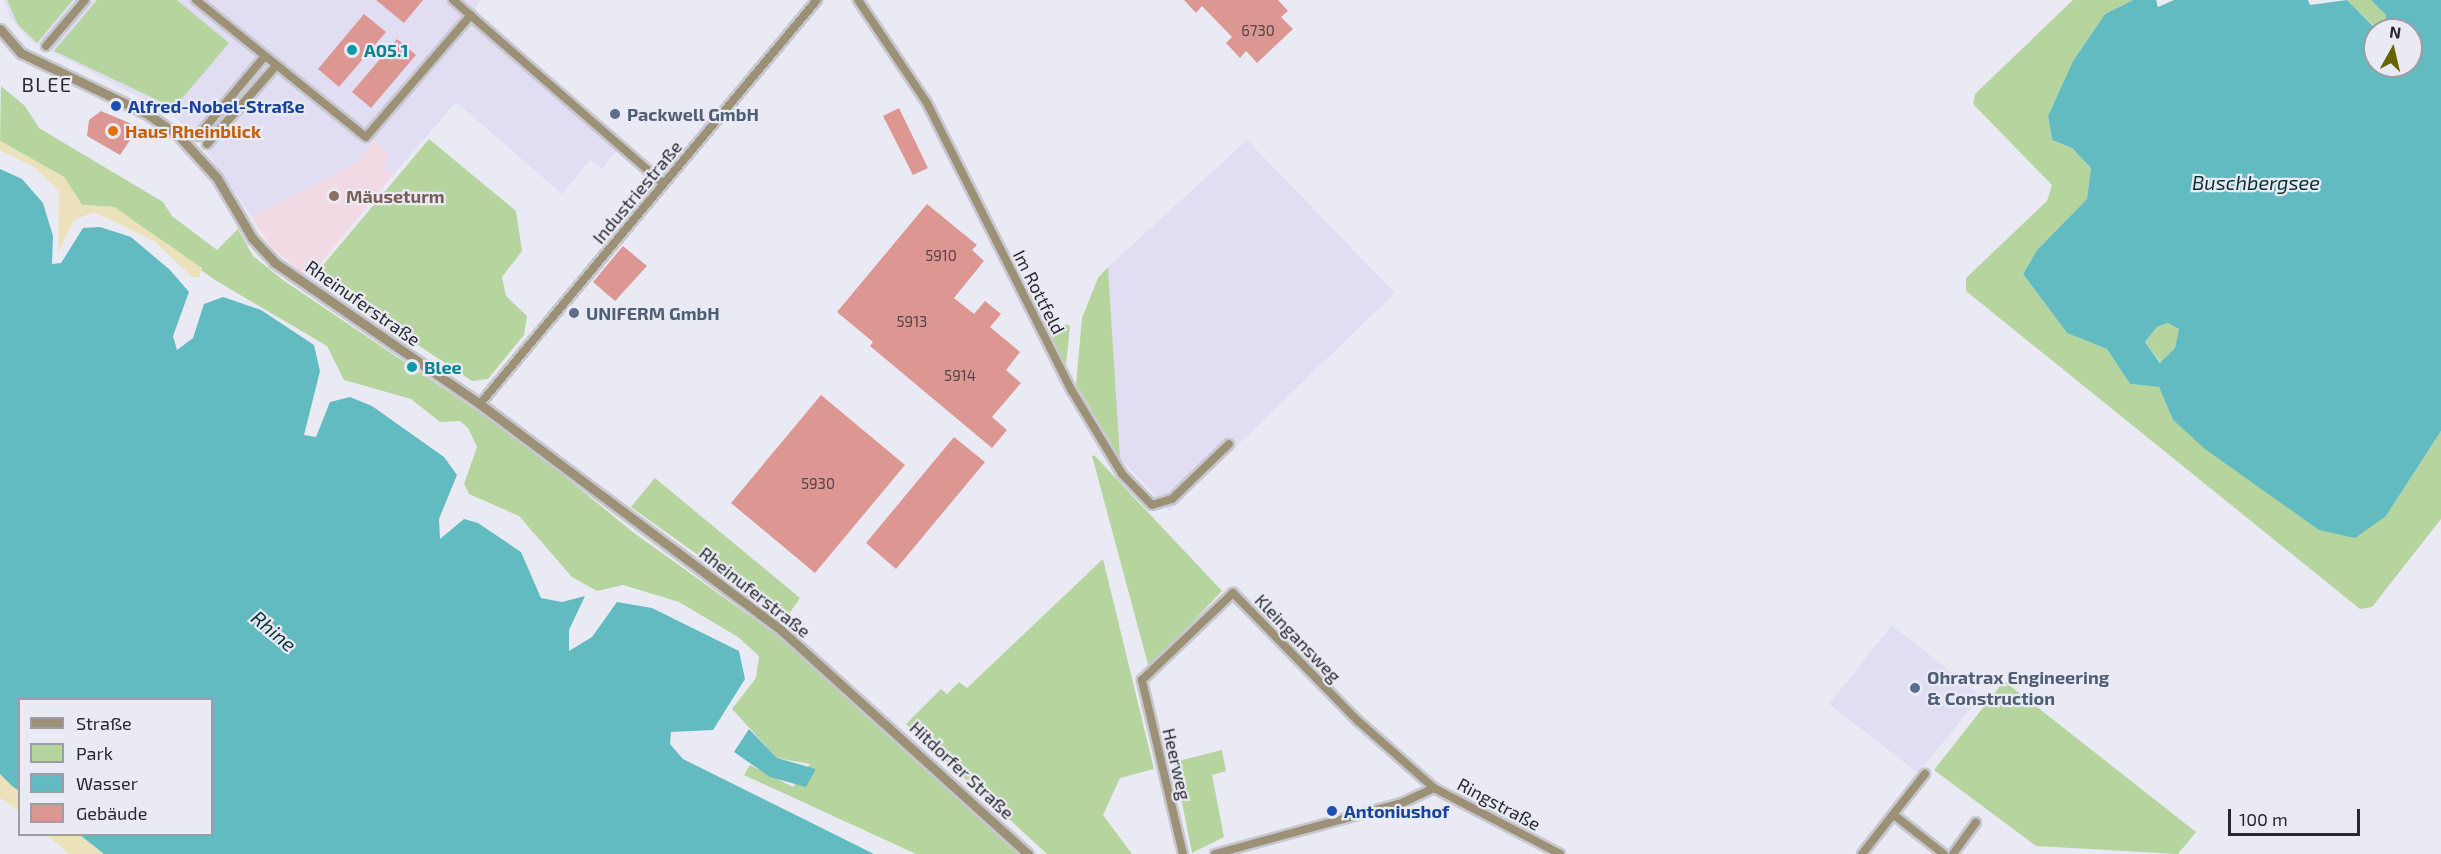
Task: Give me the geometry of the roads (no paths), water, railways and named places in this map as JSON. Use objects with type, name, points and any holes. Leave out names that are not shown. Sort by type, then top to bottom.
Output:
[{"type":"street","points":[[46,46],[84,0]]},
{"type":"street","points":[[196,0],[275,67],[366,137],[471,15]]},
{"type":"street","points":[[453,0],[663,183]]},
{"type":"street","name":"Industriestraße","points":[[480,404],[817,0]]},
{"type":"street","name":"Im Rottfeld","points":[[858,0],[927,103],[1072,391],[1122,474],[1152,505],[1172,499],[1229,444]]},
{"type":"street","name":"Rheinuferstraße","points":[[0,29],[21,53],[165,125],[206,164],[274,262],[480,404],[782,632],[873,710]]},
{"type":"street","points":[[198,136],[264,57]]},
{"type":"street","points":[[207,144],[275,67]]},
{"type":"street","name":"Kleingansweg","points":[[1142,680],[1233,593],[1358,721],[1434,788]]},
{"type":"street","name":"Heerweg","points":[[1142,680],[1183,854]]},
{"type":"street","name":"Hitdorfer Straße","points":[[873,710],[1028,854]]},
{"type":"street","points":[[1862,854],[1925,774]]},
{"type":"street","name":"Ringstraße","points":[[1215,854],[1402,803],[1434,788],[1555,853]]},
{"type":"street","points":[[1894,814],[1944,854]]},
{"type":"street","points":[[1953,854],[1976,822]]},
{"type":"water","name":"Buschbergsee","points":[[2133,0],[2156,0],[2158,7],[2174,0],[2308,0],[2310,5],[2347,0],[2365,18],[2363,18],[2363,78],[2423,78],[2423,18],[2386,18],[2386,15],[2371,0],[2441,0],[2441,431],[2386,516],[2355,538],[2319,530],[2205,449],[2173,420],[2159,387],[2130,384],[2107,349],[2067,333],[2023,274],[2037,250],[2087,199],[2091,168],[2072,148],[2052,140],[2048,116],[2073,61],[2105,14]],"holes":[[[2168,323],[2179,329],[2175,348],[2160,363],[2145,342],[2157,327]]]},
{"type":"water","name":"Rhine","points":[[0,169],[22,179],[43,203],[53,236],[52,264],[61,263],[83,228],[100,227],[131,237],[170,270],[189,292],[173,336],[177,350],[193,338],[204,304],[223,297],[261,310],[314,345],[320,371],[304,435],[316,437],[330,402],[350,397],[372,406],[444,457],[457,475],[439,519],[440,539],[464,519],[478,523],[521,552],[541,598],[562,602],[585,596],[569,630],[569,651],[592,637],[617,602],[652,608],[739,651],[745,679],[713,730],[671,732],[670,744],[683,759],[874,854],[104,854],[81,836],[213,836],[213,698],[18,698],[18,790],[0,774]]},
{"type":"water","points":[[749,729],[777,758],[816,769],[806,787],[770,777],[734,752]]},
{"type":"place","name":"A05.1","points":[[352,50]]},
{"type":"place","name":"Alfred-Nobel-Straße","points":[[116,106]]},
{"type":"place","name":"Packwell GmbH","points":[[615,114]]},
{"type":"place","name":"Haus Rheinblick","points":[[113,131]]},
{"type":"place","name":"Mäuseturm","points":[[334,196]]},
{"type":"place","name":"UNIFERM GmbH","points":[[574,313]]},
{"type":"place","name":"Blee","points":[[412,367]]},
{"type":"place","name":"Ohratrax Engineering & Construction","points":[[1915,688]]},
{"type":"place","name":"Antoniushof","points":[[1332,811]]},
{"type":"district","name":"BLEE","points":[[47,84]]}]
